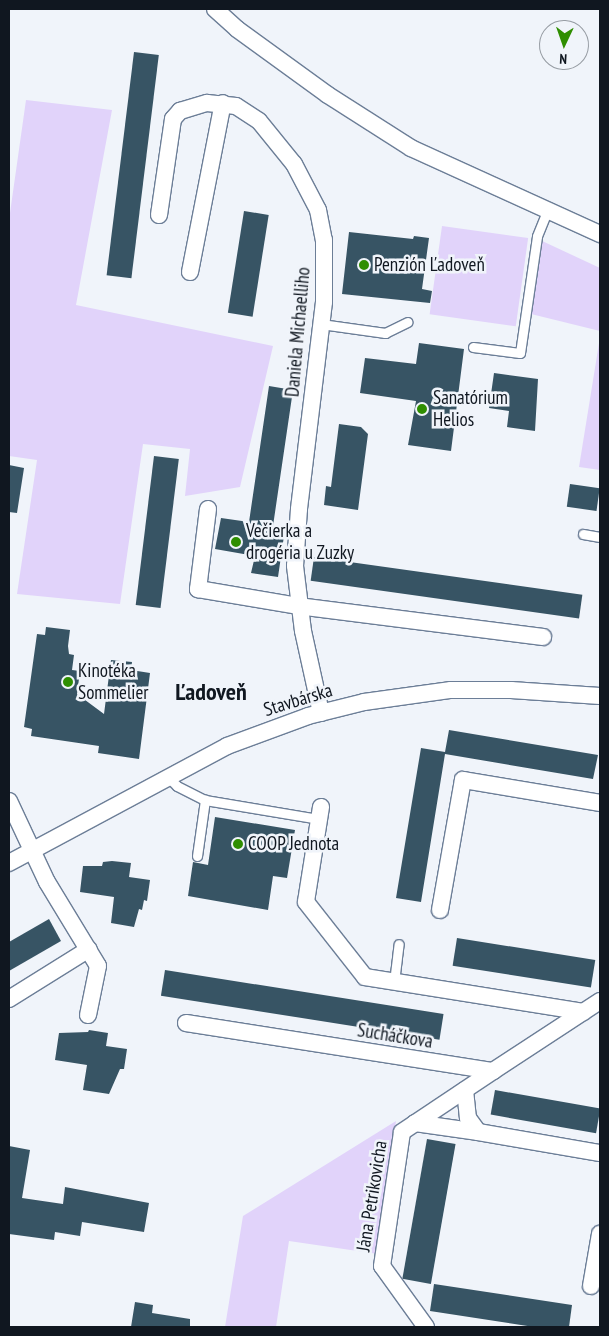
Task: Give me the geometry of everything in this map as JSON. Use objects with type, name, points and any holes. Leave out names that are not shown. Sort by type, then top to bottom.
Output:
[{"type":"street","points":[[215,9],[236,29],[328,95],[411,148],[600,234]]},
{"type":"street","points":[[190,272],[223,103]]},
{"type":"street","name":"Daniela Michaelliho","points":[[159,215],[173,119],[190,107],[223,103],[244,109],[260,121],[294,164],[312,195],[324,240],[321,324],[297,528],[298,606],[321,713]]},
{"type":"street","points":[[208,509],[198,590],[298,606],[543,637]]},
{"type":"street","name":"Stavbárska","points":[[9,863],[168,776],[254,734],[321,713],[364,702],[451,690],[511,690],[600,696]]},
{"type":"street","points":[[440,910],[463,780],[600,803]]},
{"type":"street","points":[[10,808],[32,851],[98,966],[88,1015]]},
{"type":"street","points":[[320,813],[306,902],[365,978],[583,1012]]},
{"type":"street","points":[[9,999],[89,950]]},
{"type":"street","points":[[492,1071],[600,1001]]},
{"type":"street","name":"Sucháčkova","points":[[186,1024],[492,1071]]},
{"type":"street","name":"Jána Petrikovicha","points":[[426,1327],[382,1266],[402,1132],[492,1071]]},
{"type":"street","points":[[465,1090],[468,1118],[478,1132]]},
{"type":"street","points":[[415,1123],[600,1153]]},
{"type":"street","points":[[591,1286],[600,1234]]},
{"type":"lane","points":[[473,347],[520,353],[537,236],[547,211]]},
{"type":"lane","points":[[321,324],[385,333],[408,322]]},
{"type":"lane","points":[[583,534],[600,537]]},
{"type":"lane","points":[[168,776],[177,786],[205,800],[320,813]]},
{"type":"lane","points":[[197,856],[205,800]]},
{"type":"lane","points":[[394,982],[399,944]]},
{"type":"shaded area","points":[[26,100],[112,110],[76,305],[273,346],[240,487],[185,496],[190,449],[143,444],[120,604],[17,594],[37,460],[9,456],[9,220]]},
{"type":"shaded area","points":[[442,226],[528,238],[516,326],[430,314]]},
{"type":"shaded area","points":[[540,240],[600,268],[600,331],[531,314]]},
{"type":"shaded area","points":[[600,337],[600,470],[579,467]]},
{"type":"shaded area","points":[[396,1121],[378,1254],[289,1241],[276,1327],[225,1327],[243,1216]]},
{"type":"building","points":[[134,52],[159,55],[131,278],[107,275]]},
{"type":"building","points":[[244,211],[269,215],[253,317],[228,313]]},
{"type":"building","points":[[349,232],[413,239],[414,236],[429,238],[422,289],[432,291],[430,303],[342,294]]},
{"type":"building","points":[[419,343],[464,349],[451,451],[408,445],[416,401],[360,393],[365,358],[416,364]]},
{"type":"building","points":[[494,373],[538,379],[535,431],[507,427],[509,411],[489,408]]},
{"type":"building","points":[[269,386],[293,390],[273,526],[285,529],[278,577],[251,573],[255,556],[215,549],[221,518],[249,522]]},
{"type":"building","points":[[339,424],[361,427],[368,434],[358,510],[324,505],[326,486],[331,487]]},
{"type":"building","points":[[154,456],[179,459],[161,608],[136,605]]},
{"type":"building","points":[[9,465],[24,468],[17,513],[9,512]]},
{"type":"building","points":[[570,484],[600,488],[597,511],[567,507]]},
{"type":"building","points":[[314,557],[582,595],[579,618],[311,581]]},
{"type":"building","points":[[46,627],[70,630],[68,646],[69,654],[74,655],[72,670],[80,671],[77,694],[104,714],[111,660],[132,662],[131,670],[150,673],[139,759],[98,753],[99,746],[31,736],[32,729],[24,727],[37,634],[45,635]]},
{"type":"building","points":[[449,730],[598,755],[593,779],[445,754],[421,902],[396,898],[421,748],[445,752]]},
{"type":"building","points":[[215,817],[295,830],[287,878],[273,876],[268,910],[188,896],[193,862],[208,865]]},
{"type":"building","points":[[103,862],[131,863],[129,877],[150,880],[147,901],[144,900],[142,910],[139,909],[134,927],[111,923],[114,897],[80,892],[83,866],[102,866]]},
{"type":"building","points":[[49,919],[61,941],[9,971],[9,942]]},
{"type":"building","points":[[457,938],[595,960],[591,988],[453,966]]},
{"type":"building","points":[[165,970],[444,1014],[439,1040],[161,996]]},
{"type":"building","points":[[89,1030],[108,1033],[106,1046],[127,1049],[124,1069],[120,1069],[109,1094],[83,1090],[87,1065],[55,1060],[59,1033],[88,1032]]},
{"type":"building","points":[[495,1090],[600,1109],[596,1133],[491,1115]]},
{"type":"building","points":[[427,1139],[456,1144],[431,1284],[402,1279]]},
{"type":"building","points":[[9,1146],[30,1150],[22,1198],[63,1204],[65,1187],[149,1203],[144,1232],[82,1222],[80,1236],[55,1232],[54,1240],[9,1234]]},
{"type":"building","points":[[434,1284],[572,1305],[569,1327],[534,1327],[430,1311]]},
{"type":"building","points":[[135,1302],[153,1305],[152,1313],[190,1319],[190,1327],[131,1327]]},
{"type":"place","name":"Penzión Ľadoveň","points":[[364,265]]},
{"type":"place","name":"Sanatórium Helios","points":[[422,409]]},
{"type":"place","name":"Večierka a drogéria u Zuzky","points":[[236,542]]},
{"type":"place","name":"Kinotéka Sommelier","points":[[68,682]]},
{"type":"place","name":"COOP Jednota","points":[[238,844]]},
{"type":"district","name":"Ľadoveň","points":[[211,692]]}]
